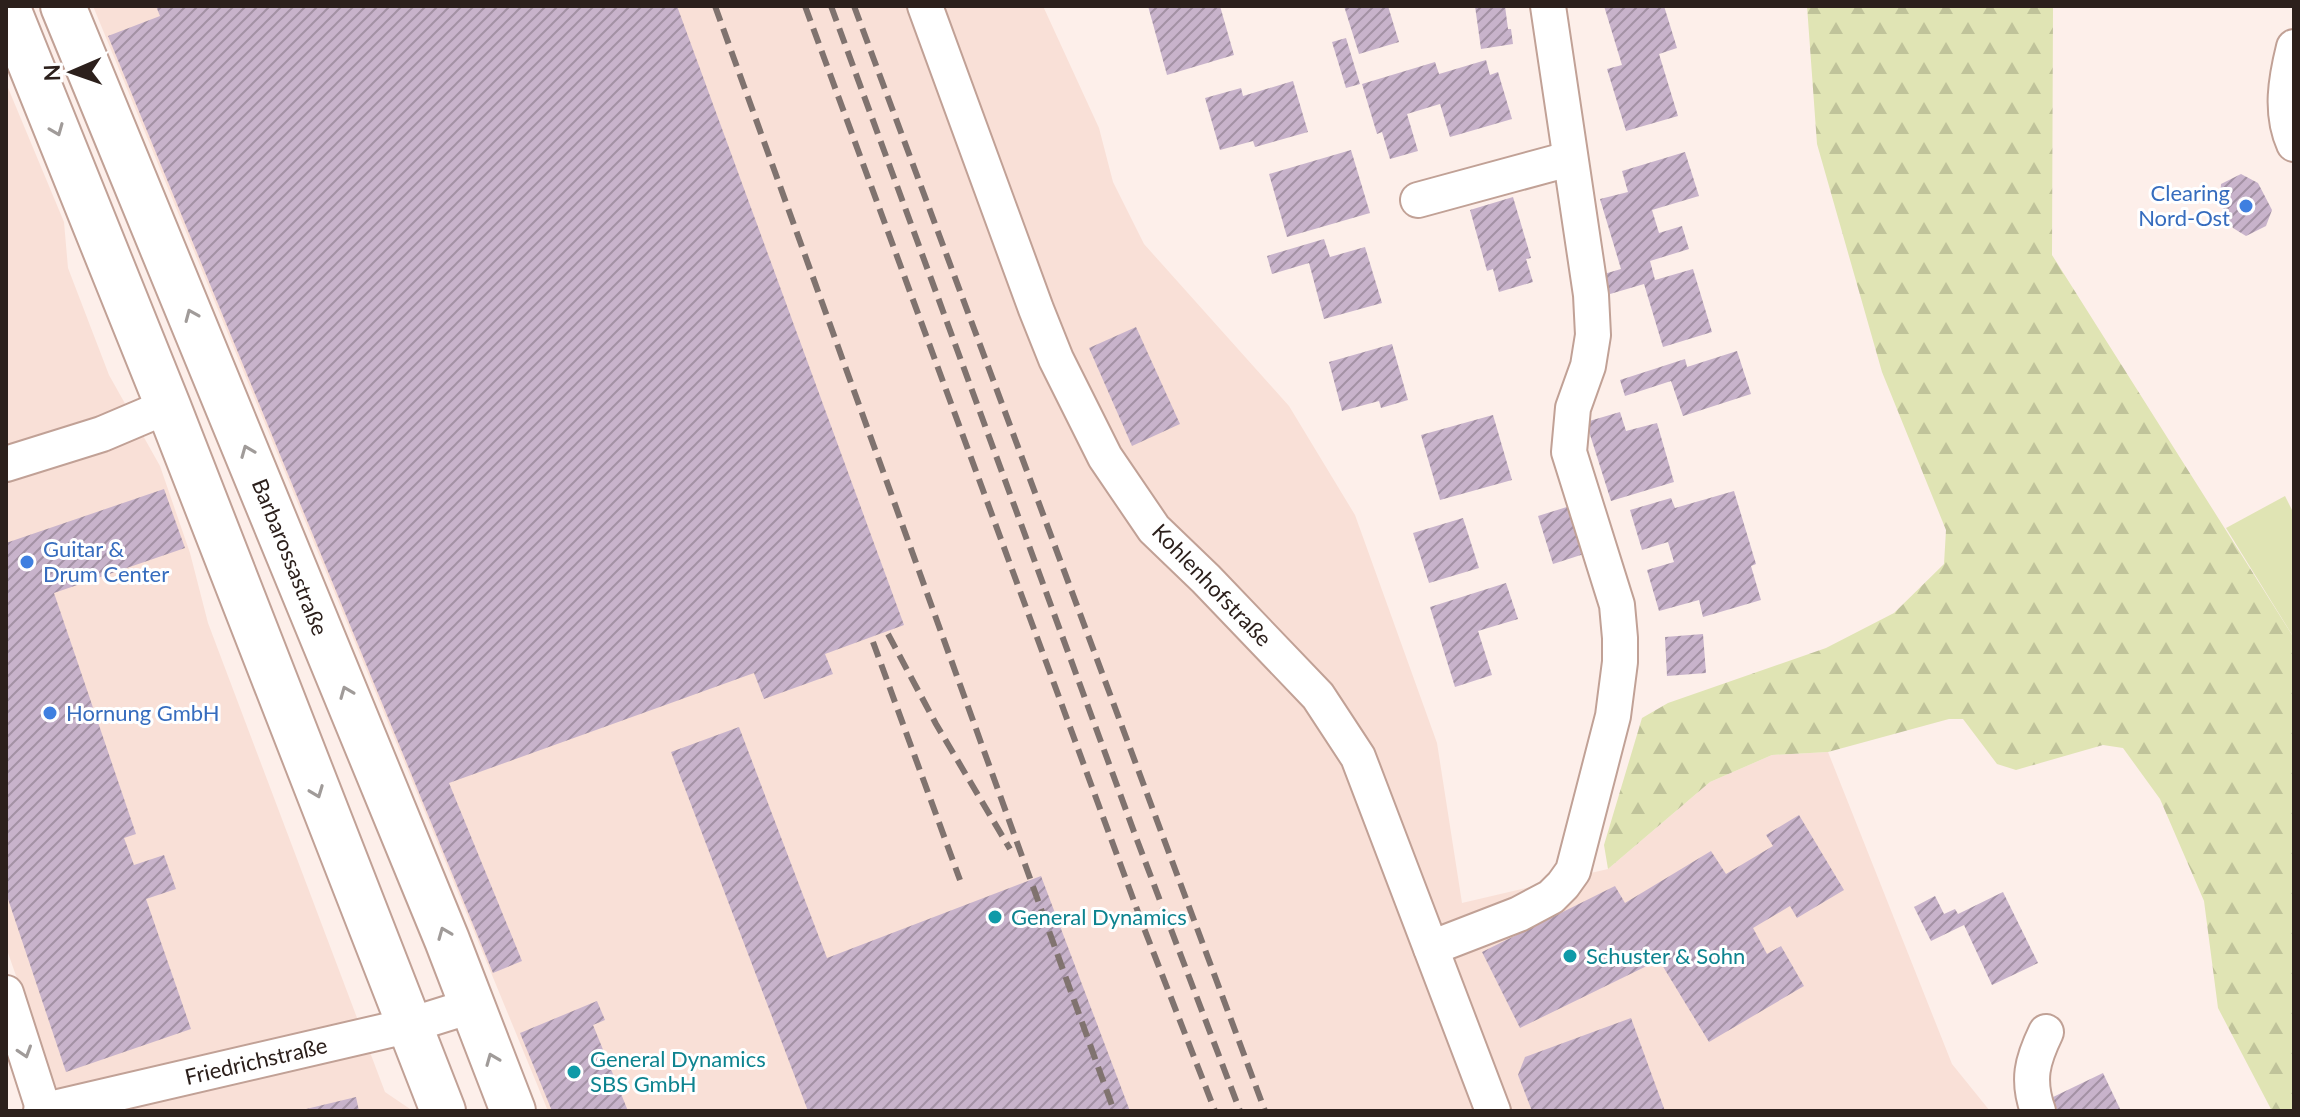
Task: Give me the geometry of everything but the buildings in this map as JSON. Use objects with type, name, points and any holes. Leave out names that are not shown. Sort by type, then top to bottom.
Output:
[{"type":"main road","points":[[7,6],[168,406],[407,1026],[443,1111]]},
{"type":"main road","name":"Barbarossastraße","points":[[63,6],[435,911],[513,1111]]},
{"type":"street","name":"Kohlenhofstraße","points":[[925,6],[1041,322],[1105,457],[1154,529],[1318,696],[1358,757],[1493,1111]]},
{"type":"street","points":[[1431,948],[1519,914],[1551,897],[1573,871],[1613,716],[1620,662],[1617,605],[1569,452],[1573,408],[1588,366],[1593,335],[1591,295],[1548,6]]},
{"type":"street","points":[[2294,47],[2284,92],[2289,134],[2294,144]]},
{"type":"street","points":[[1418,200],[1569,159]]},
{"type":"street","points":[[6,464],[102,434],[168,406]]},
{"type":"street","points":[[6,993],[43,1111]]},
{"type":"street","name":"Friedrichstraße","points":[[43,1111],[407,1026],[471,1006]]},
{"type":"street","points":[[2038,1111],[2032,1093],[2033,1059],[2046,1032]]},
{"type":"shaded area","points":[[93,6],[1043,6],[1099,128],[1113,182],[1144,244],[1289,406],[1355,515],[1437,743],[1462,903],[1608,869],[1710,782],[1772,755],[1828,752],[1952,1064],[1990,1111],[548,1111]]},
{"type":"shaded area","points":[[6,83],[64,222],[68,268],[109,375],[160,466],[190,553],[208,623],[385,1092],[413,1111],[63,1111],[6,947]]},
{"type":"green space","points":[[1807,6],[2053,6],[2052,255],[2294,638],[2294,1111],[2272,1111],[2218,1008],[2204,901],[2160,799],[2123,748],[2103,745],[2016,770],[1997,764],[1963,719],[1949,719],[1828,752],[1772,755],[1710,782],[1608,869],[1604,845],[1642,718],[1668,703],[1826,648],[1894,613],[1944,564],[1946,530],[1882,372],[1817,144]]},
{"type":"green space","points":[[2285,496],[2294,514],[2294,638],[2226,528]]},
{"type":"railway","points":[[715,6],[1114,1111]]},
{"type":"railway","points":[[805,6],[1142,923],[1215,1111]]},
{"type":"railway","points":[[831,6],[1137,840],[1240,1111]]},
{"type":"railway","points":[[854,6],[1265,1111]]},
{"type":"railway","points":[[888,634],[936,724],[1010,849]]},
{"type":"railway","points":[[873,642],[960,880]]},
{"type":"place","name":"Clearing Nord-Ost","points":[[2246,206]]},
{"type":"place","name":"Guitar & Drum Center","points":[[27,562]]},
{"type":"place","name":"Hornung GmbH","points":[[50,713]]},
{"type":"place","name":"General Dynamics","points":[[995,917]]},
{"type":"place","name":"Schuster & Sohn","points":[[1570,956]]},
{"type":"place","name":"General Dynamics SBS GmbH","points":[[574,1072]]}]
